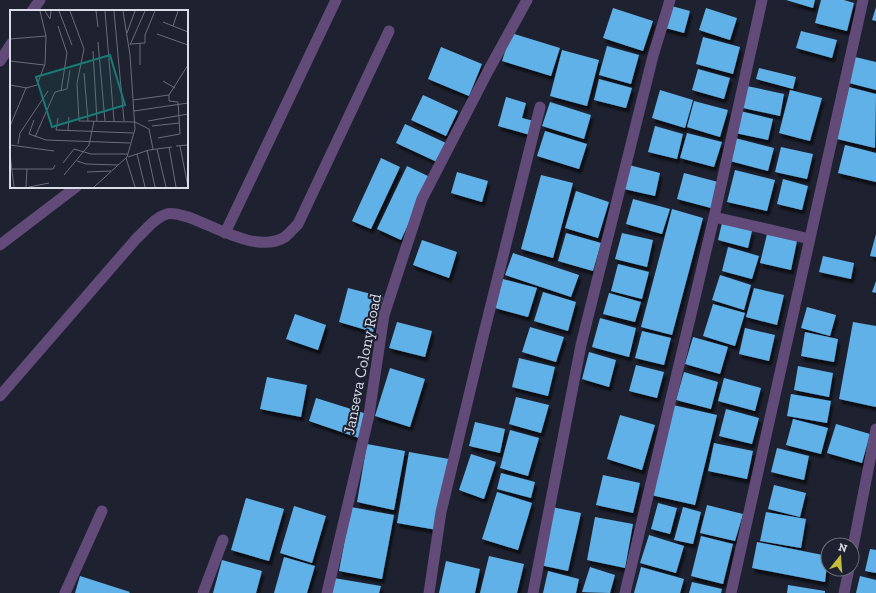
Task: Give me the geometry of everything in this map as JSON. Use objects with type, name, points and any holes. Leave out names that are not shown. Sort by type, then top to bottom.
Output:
[{"type":"street","points":[[33,10],[40,0]]},
{"type":"street","points":[[225,233],[336,0]]},
{"type":"street","name":"Janseva Colony Road","points":[[327,593],[369,415],[384,315],[422,199],[487,73],[527,0]]},
{"type":"street","points":[[533,593],[581,345],[653,56],[670,0]]},
{"type":"street","points":[[625,593],[714,217],[762,0]]},
{"type":"street","points":[[731,593],[862,0]]},
{"type":"street","points":[[0,396],[151,224],[168,214],[181,215],[225,233],[252,241],[269,243],[285,237],[298,224],[389,31]]},
{"type":"street","points":[[0,61],[10,46]]},
{"type":"street","points":[[429,593],[443,504],[540,107]]},
{"type":"street","points":[[0,245],[75,188]]},
{"type":"street","points":[[714,217],[810,239]]},
{"type":"street","points":[[855,537],[876,429]]},
{"type":"street","points":[[65,593],[102,512]]},
{"type":"street","points":[[203,593],[223,540]]},
{"type":"street","points":[[844,593],[847,577]]},
{"type":"building","points":[[786,0],[815,0],[813,8]]},
{"type":"building","points":[[821,0],[844,0],[854,3],[847,31],[815,23]]},
{"type":"building","points":[[668,5],[690,11],[684,33],[662,27]]},
{"type":"building","points":[[876,7],[876,21],[872,20]]},
{"type":"building","points":[[613,8],[653,21],[643,51],[603,38]]},
{"type":"building","points":[[706,8],[737,18],[730,40],[699,30]]},
{"type":"building","points":[[801,31],[837,40],[832,58],[796,48]]},
{"type":"building","points":[[511,33],[560,48],[551,76],[502,61]]},
{"type":"building","points":[[703,37],[740,47],[733,74],[696,64]]},
{"type":"building","points":[[607,46],[639,55],[631,84],[599,75]]},
{"type":"building","points":[[441,47],[482,64],[469,96],[428,79]]},
{"type":"building","points":[[562,50],[599,60],[587,106],[550,96]]},
{"type":"building","points":[[855,57],[876,62],[876,90],[849,83]]},
{"type":"building","points":[[759,68],[796,77],[793,89],[756,79]]},
{"type":"building","points":[[698,69],[730,78],[724,99],[692,90]]},
{"type":"building","points":[[599,79],[632,88],[626,108],[594,100]]},
{"type":"building","points":[[747,86],[784,94],[780,116],[743,108]]},
{"type":"building","points":[[849,87],[876,94],[875,148],[837,139]]},
{"type":"building","points":[[660,90],[693,100],[685,128],[652,118]]},
{"type":"building","points":[[790,90],[822,98],[810,141],[779,133]]},
{"type":"building","points":[[423,95],[458,111],[446,136],[411,120]]},
{"type":"building","points":[[506,97],[526,103],[522,118],[534,121],[530,135],[498,126]]},
{"type":"building","points":[[694,101],[728,110],[720,137],[687,127]]},
{"type":"building","points":[[550,102],[591,115],[584,139],[542,126]]},
{"type":"building","points":[[740,111],[773,119],[768,140],[735,133]]},
{"type":"building","points":[[405,124],[446,143],[437,162],[396,143]]},
{"type":"building","points":[[655,126],[683,134],[677,159],[648,152]]},
{"type":"building","points":[[545,131],[587,144],[579,169],[537,156]]},
{"type":"building","points":[[687,133],[722,142],[714,167],[680,158]]},
{"type":"building","points":[[735,138],[774,148],[768,171],[730,161]]},
{"type":"building","points":[[845,145],[876,153],[876,182],[838,173]]},
{"type":"building","points":[[781,147],[813,154],[807,179],[775,172]]},
{"type":"building","points":[[381,158],[400,167],[371,229],[352,221]]},
{"type":"building","points":[[629,165],[660,173],[655,196],[624,189]]},
{"type":"building","points":[[407,166],[430,177],[401,240],[377,229]]},
{"type":"building","points":[[735,170],[775,180],[767,211],[727,202]]},
{"type":"building","points":[[457,172],[488,181],[482,202],[451,193]]},
{"type":"building","points":[[684,173],[718,182],[711,208],[677,199]]},
{"type":"building","points":[[541,175],[573,183],[553,258],[521,249]]},
{"type":"building","points":[[783,179],[808,186],[802,210],[777,204]]},
{"type":"building","points":[[576,191],[609,202],[598,238],[565,228]]},
{"type":"building","points":[[633,199],[670,209],[662,234],[626,224]]},
{"type":"building","points":[[672,209],[703,218],[672,335],[641,327]]},
{"type":"building","points":[[722,223],[752,231],[748,248],[718,240]]},
{"type":"building","points":[[566,233],[601,243],[593,271],[558,261]]},
{"type":"building","points":[[622,233],[653,240],[647,267],[615,259]]},
{"type":"building","points":[[767,234],[797,241],[791,270],[760,263]]},
{"type":"building","points":[[876,234],[876,257],[870,256]]},
{"type":"building","points":[[422,240],[457,252],[449,278],[413,265]]},
{"type":"building","points":[[728,247],[759,256],[752,279],[722,271]]},
{"type":"building","points":[[513,253],[579,275],[571,297],[505,275]]},
{"type":"building","points":[[823,256],[854,263],[851,279],[819,272]]},
{"type":"building","points":[[618,264],[649,272],[642,299],[611,291]]},
{"type":"building","points":[[720,275],[751,285],[744,310],[712,300]]},
{"type":"building","points":[[503,279],[537,288],[528,317],[495,308]]},
{"type":"building","points":[[876,281],[876,293],[872,292]]},
{"type":"building","points":[[348,288],[383,297],[373,332],[339,322]]},
{"type":"building","points":[[754,288],[784,295],[777,325],[746,317]]},
{"type":"building","points":[[543,292],[576,302],[568,331],[534,321]]},
{"type":"building","points":[[609,293],[641,302],[635,322],[603,314]]},
{"type":"building","points":[[713,304],[745,313],[735,346],[703,336]]},
{"type":"building","points":[[807,307],[836,315],[830,336],[801,328]]},
{"type":"building","points":[[295,314],[326,325],[318,350],[286,339]]},
{"type":"building","points":[[600,318],[636,328],[629,357],[592,347]]},
{"type":"building","points":[[397,322],[432,331],[425,357],[389,348]]},
{"type":"building","points":[[853,322],[876,326],[876,407],[839,399]]},
{"type":"building","points":[[530,327],[564,337],[556,362],[522,352]]},
{"type":"building","points":[[745,328],[775,335],[769,361],[739,354]]},
{"type":"building","points":[[642,331],[671,338],[664,365],[635,358]]},
{"type":"building","points":[[805,332],[838,339],[834,362],[801,356]]},
{"type":"building","points":[[693,337],[728,347],[720,374],[685,364]]},
{"type":"building","points":[[589,352],[616,360],[609,387],[582,379]]},
{"type":"building","points":[[519,358],[555,367],[548,396],[512,387]]},
{"type":"building","points":[[636,365],[664,372],[657,398],[629,391]]},
{"type":"building","points":[[798,366],[833,373],[829,397],[794,390]]},
{"type":"building","points":[[390,368],[425,379],[410,427],[375,416]]},
{"type":"building","points":[[684,372],[718,382],[711,409],[676,400]]},
{"type":"building","points":[[267,377],[307,385],[301,417],[260,409]]},
{"type":"building","points":[[724,378],[761,388],[755,411],[718,401]]},
{"type":"building","points":[[791,394],[831,401],[827,423],[787,416]]},
{"type":"building","points":[[516,397],[549,405],[541,433],[509,424]]},
{"type":"building","points":[[316,398],[367,414],[359,438],[309,421]]},
{"type":"building","points":[[673,405],[717,415],[695,505],[651,495]]},
{"type":"building","points":[[726,409],[759,418],[752,444],[719,436]]},
{"type":"building","points":[[620,415],[655,425],[642,470],[607,459]]},
{"type":"building","points":[[793,419],[828,428],[821,454],[786,445]]},
{"type":"building","points":[[475,422],[505,429],[500,453],[469,446]]},
{"type":"building","points":[[836,424],[870,434],[862,463],[827,453]]},
{"type":"building","points":[[510,430],[539,438],[528,476],[500,468]]},
{"type":"building","points":[[714,443],[753,451],[747,479],[708,471]]},
{"type":"building","points":[[367,444],[405,451],[394,510],[357,502]]},
{"type":"building","points":[[777,448],[809,456],[804,480],[771,472]]},
{"type":"building","points":[[409,452],[449,459],[437,530],[397,523]]},
{"type":"building","points":[[471,454],[496,462],[484,499],[459,490]]},
{"type":"building","points":[[501,473],[535,482],[531,498],[497,489]]},
{"type":"building","points":[[603,475],[640,483],[633,513],[596,505]]},
{"type":"building","points":[[774,485],[806,493],[800,517],[768,509]]},
{"type":"building","points":[[497,492],[532,503],[518,550],[482,539]]},
{"type":"building","points":[[246,498],[284,509],[269,561],[231,550]]},
{"type":"building","points":[[658,503],[677,508],[670,534],[651,529]]},
{"type":"building","points":[[707,505],[743,514],[735,541],[700,533]]},
{"type":"building","points":[[294,506],[326,516],[312,563],[280,553]]},
{"type":"building","points":[[351,507],[394,515],[382,579],[339,571]]},
{"type":"building","points":[[552,507],[581,513],[568,571],[540,565]]},
{"type":"building","points":[[683,507],[701,512],[693,544],[674,540]]},
{"type":"building","points":[[766,512],[806,519],[801,548],[760,541]]},
{"type":"building","points":[[595,517],[633,524],[625,568],[587,560]]},
{"type":"building","points":[[649,535],[684,546],[676,573],[640,563]]},
{"type":"building","points":[[701,536],[733,544],[723,584],[691,576]]},
{"type":"building","points":[[757,542],[820,554],[820,577],[826,577],[825,582],[752,568]]},
{"type":"building","points":[[870,549],[876,550],[876,573],[865,571]]},
{"type":"building","points":[[489,556],[524,564],[517,593],[480,593]]},
{"type":"building","points":[[284,557],[315,566],[307,593],[274,593]]},
{"type":"building","points":[[222,560],[262,571],[256,593],[213,593]]},
{"type":"building","points":[[446,561],[480,569],[475,593],[439,593]]},
{"type":"building","points":[[590,567],[615,575],[610,593],[582,592]]},
{"type":"building","points":[[641,567],[684,579],[680,593],[634,593]]},
{"type":"building","points":[[548,571],[579,579],[576,593],[543,593]]},
{"type":"building","points":[[80,576],[130,592],[75,593]]},
{"type":"building","points":[[860,576],[876,580],[876,593],[856,593]]},
{"type":"building","points":[[334,578],[381,586],[379,593],[331,593]]},
{"type":"building","points":[[692,582],[722,589],[721,593],[689,593]]},
{"type":"building","points":[[788,585],[825,591],[825,593],[787,593]]}]
